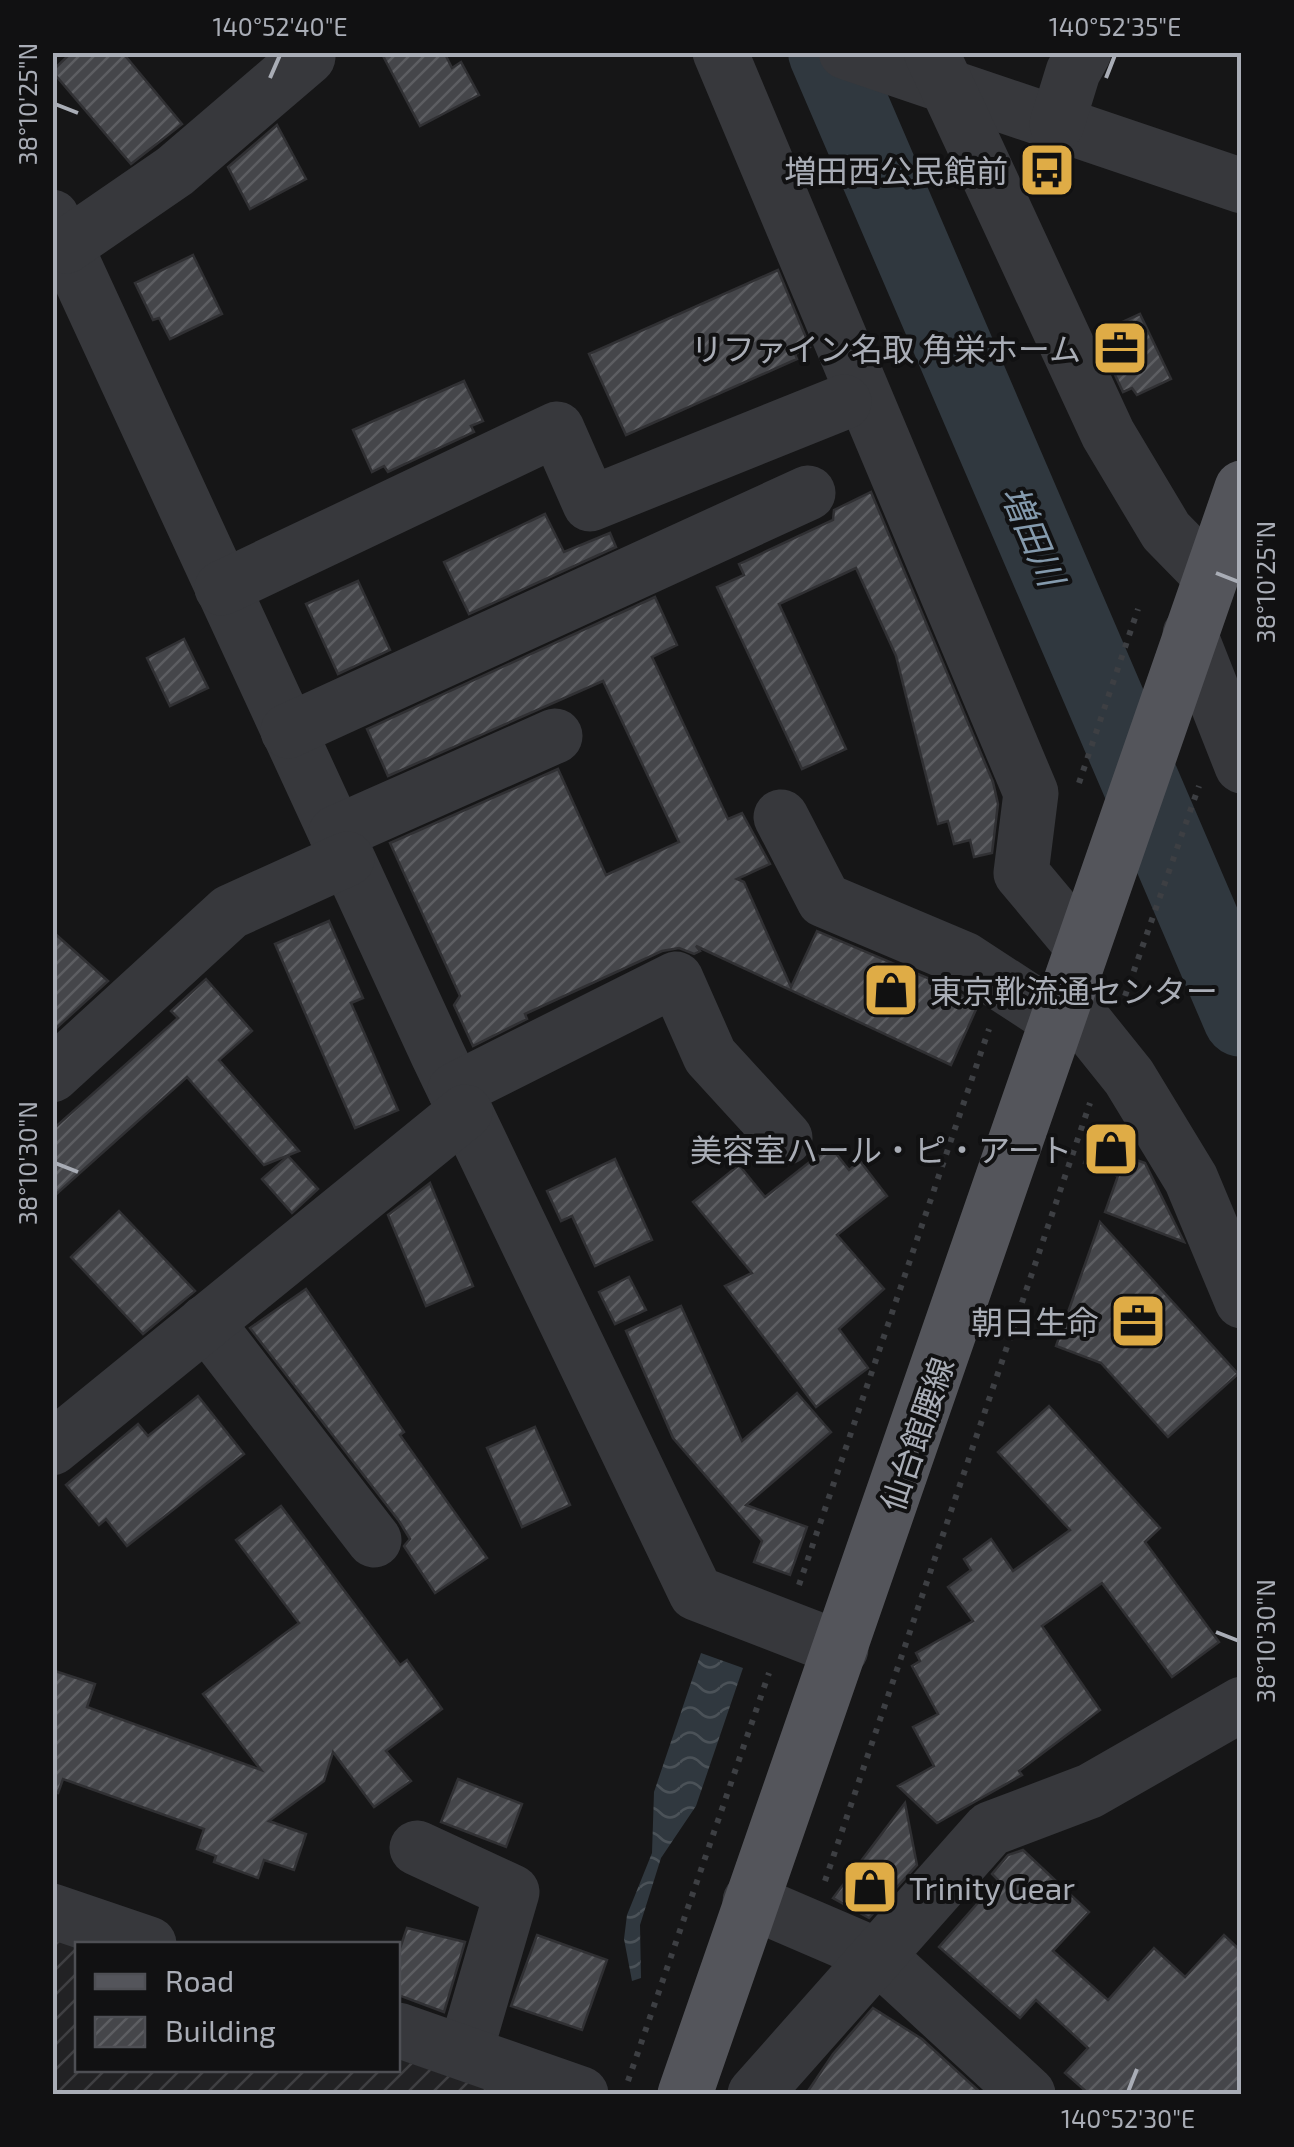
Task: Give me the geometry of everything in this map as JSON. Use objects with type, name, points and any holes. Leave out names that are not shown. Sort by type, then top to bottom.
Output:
[{"type":"main road","name":"仙台館腰線","points":[[685,2094],[1242,488]]},
{"type":"street","points":[[720,52],[1030,793],[1021,873],[1073,971],[1108,1050],[1191,1179],[1242,1302]]},
{"type":"street","points":[[846,52],[933,72],[1057,124],[1242,186]]},
{"type":"street","points":[[1057,124],[1073,72],[1084,52]]},
{"type":"street","points":[[308,57],[176,171],[57,232],[342,846],[456,1111],[696,1593],[840,1650]]},
{"type":"street","points":[[933,72],[1108,434],[1166,531],[1210,576]]},
{"type":"street","points":[[222,588],[558,429],[590,504],[844,402]]},
{"type":"street","points":[[288,731],[808,494]]},
{"type":"street","points":[[1184,649],[1223,769]]},
{"type":"street","points":[[52,1075],[230,912],[342,846],[555,736]]},
{"type":"street","points":[[781,817],[824,900],[964,958],[1005,983],[1073,971]]},
{"type":"street","points":[[52,1448],[456,1111],[676,979],[710,1056],[786,1138]]},
{"type":"street","points":[[206,1322],[374,1540]]},
{"type":"street","points":[[755,2094],[990,1829],[1090,1791],[1242,1704]]},
{"type":"street","points":[[417,1848],[512,1892],[465,2053]]},
{"type":"street","points":[[750,1901],[878,1956],[1028,2094]]},
{"type":"street","points":[[52,1912],[142,1942]]},
{"type":"street","points":[[400,2031],[465,2053],[604,2090]]},
{"type":"path","points":[[1074,796],[1138,608]]},
{"type":"path","points":[[809,1926],[1127,991],[1223,769]]},
{"type":"path","points":[[604,2090],[784,1629],[1005,983]]},
{"type":"shaded area","points":[[53,1939],[75,1947],[75,2072],[400,2072],[400,2060],[500,2094],[53,2094]]},
{"type":"water","points":[[701,1653],[743,1668],[696,1806],[661,1858],[640,1925],[641,1978],[632,1981],[624,1939],[627,1915],[652,1853],[654,1792]]},
{"type":"building","points":[[72,52],[122,52],[182,124],[131,164],[52,71]]},
{"type":"building","points":[[381,52],[444,52],[452,68],[461,62],[479,95],[420,126]]},
{"type":"building","points":[[277,125],[306,179],[250,209],[228,167]]},
{"type":"building","points":[[193,255],[222,314],[170,339],[159,318],[153,320],[135,283]]},
{"type":"building","points":[[778,270],[810,347],[795,354],[797,359],[626,435],[589,354]]},
{"type":"building","points":[[1140,314],[1171,379],[1137,395],[1132,388],[1123,392],[1096,334]]},
{"type":"building","points":[[464,381],[483,421],[471,426],[474,432],[388,472],[384,466],[372,472],[353,430]]},
{"type":"building","points":[[871,492],[993,782],[998,804],[992,853],[974,857],[970,840],[954,844],[948,821],[938,824],[896,656],[856,568],[779,604],[846,749],[802,769],[717,587],[744,575],[739,564],[833,520],[834,510]]},
{"type":"building","points":[[545,514],[564,552],[610,533],[616,547],[469,614],[444,562]]},
{"type":"building","points":[[358,581],[390,650],[338,674],[306,604]]},
{"type":"building","points":[[655,597],[677,645],[652,657],[728,819],[742,813],[770,864],[737,879],[744,882],[791,987],[817,931],[949,987],[978,1005],[951,1065],[696,946],[700,951],[694,954],[679,948],[662,951],[525,1014],[527,1019],[473,1046],[454,1005],[460,996],[390,843],[558,769],[606,875],[679,842],[603,681],[388,776],[367,729]]},
{"type":"building","points":[[184,639],[208,688],[170,706],[147,658]]},
{"type":"building","points":[[329,921],[363,998],[351,1003],[398,1110],[355,1128],[275,944]]},
{"type":"building","points":[[52,931],[108,981],[52,1032]]},
{"type":"building","points":[[206,979],[252,1031],[219,1060],[299,1151],[264,1165],[187,1077],[52,1198],[52,1130],[178,1018],[171,1011]]},
{"type":"building","points":[[1098,1126],[1130,1138],[1133,1144],[1128,1157],[1145,1163],[1184,1242],[1105,1212],[1118,1176],[1084,1163]]},
{"type":"building","points":[[830,1146],[849,1170],[860,1161],[887,1196],[837,1235],[884,1289],[839,1329],[868,1368],[816,1407],[725,1286],[752,1273],[693,1202],[739,1165],[765,1197]]},
{"type":"building","points":[[288,1156],[318,1189],[292,1213],[262,1179]]},
{"type":"building","points":[[615,1159],[652,1240],[595,1266],[572,1216],[561,1221],[547,1191]]},
{"type":"building","points":[[430,1183],[473,1286],[426,1306],[388,1215]]},
{"type":"building","points":[[119,1211],[195,1291],[143,1334],[71,1257]]},
{"type":"building","points":[[1100,1222],[1238,1374],[1168,1437],[1101,1363],[1056,1346]]},
{"type":"building","points":[[629,1277],[646,1310],[615,1324],[599,1292]]},
{"type":"building","points":[[306,1289],[404,1432],[400,1435],[487,1558],[435,1593],[404,1546],[410,1539],[399,1521],[250,1328]]},
{"type":"building","points":[[681,1306],[742,1441],[797,1393],[831,1432],[746,1505],[807,1527],[790,1575],[754,1562],[762,1541],[673,1438],[626,1331]]},
{"type":"building","points":[[198,1396],[244,1454],[127,1546],[106,1519],[99,1525],[66,1485],[138,1424],[148,1436]]},
{"type":"building","points":[[1049,1406],[1160,1528],[1145,1542],[1219,1642],[1172,1677],[1102,1583],[1042,1626],[1100,1710],[1019,1771],[1022,1775],[937,1823],[898,1786],[934,1766],[913,1727],[938,1714],[912,1666],[920,1661],[916,1653],[973,1621],[948,1587],[971,1570],[964,1559],[991,1539],[1013,1571],[1070,1530],[998,1452]]},
{"type":"building","points":[[535,1427],[570,1505],[522,1527],[487,1448]]},
{"type":"building","points":[[281,1506],[400,1665],[407,1660],[442,1709],[386,1751],[411,1781],[374,1807],[333,1752],[324,1781],[269,1821],[306,1834],[294,1870],[264,1860],[258,1878],[214,1862],[216,1856],[197,1849],[204,1829],[63,1779],[58,1793],[52,1792],[52,1670],[95,1684],[87,1707],[261,1770],[203,1694],[299,1623],[236,1540]]},
{"type":"building","points":[[458,1779],[522,1804],[506,1847],[441,1822]]},
{"type":"building","points":[[905,1803],[917,1865],[869,1918],[833,1898]]},
{"type":"building","points":[[1023,1850],[1089,1912],[1053,1951],[1108,2000],[1154,1948],[1185,1977],[1224,1935],[1242,1952],[1242,2094],[1089,2094],[1065,2073],[1088,2048],[1036,2000],[1020,2018],[939,1947],[998,1880],[992,1874],[1008,1855]]},
{"type":"building","points":[[407,1928],[465,1942],[444,2012],[400,1996],[400,1948]]},
{"type":"building","points":[[537,1935],[607,1960],[582,2030],[511,2006]]},
{"type":"building","points":[[873,2008],[922,2039],[982,2094],[806,2094],[833,2054]]},
{"type":"waterway","name":"増田川","points":[[827,52],[1242,1018]]},
{"type":"place","name":"増田西公民館前","points":[[1047,170]]},
{"type":"place","name":"リファイン名取 角栄ホーム","points":[[1120,348]]},
{"type":"place","name":"東京靴流通センター","points":[[891,990]]},
{"type":"place","name":"美容室ハール・ピ・アート","points":[[1111,1149]]},
{"type":"place","name":"朝日生命","points":[[1138,1321]]},
{"type":"place","name":"Trinity Gear","points":[[870,1887]]}]
